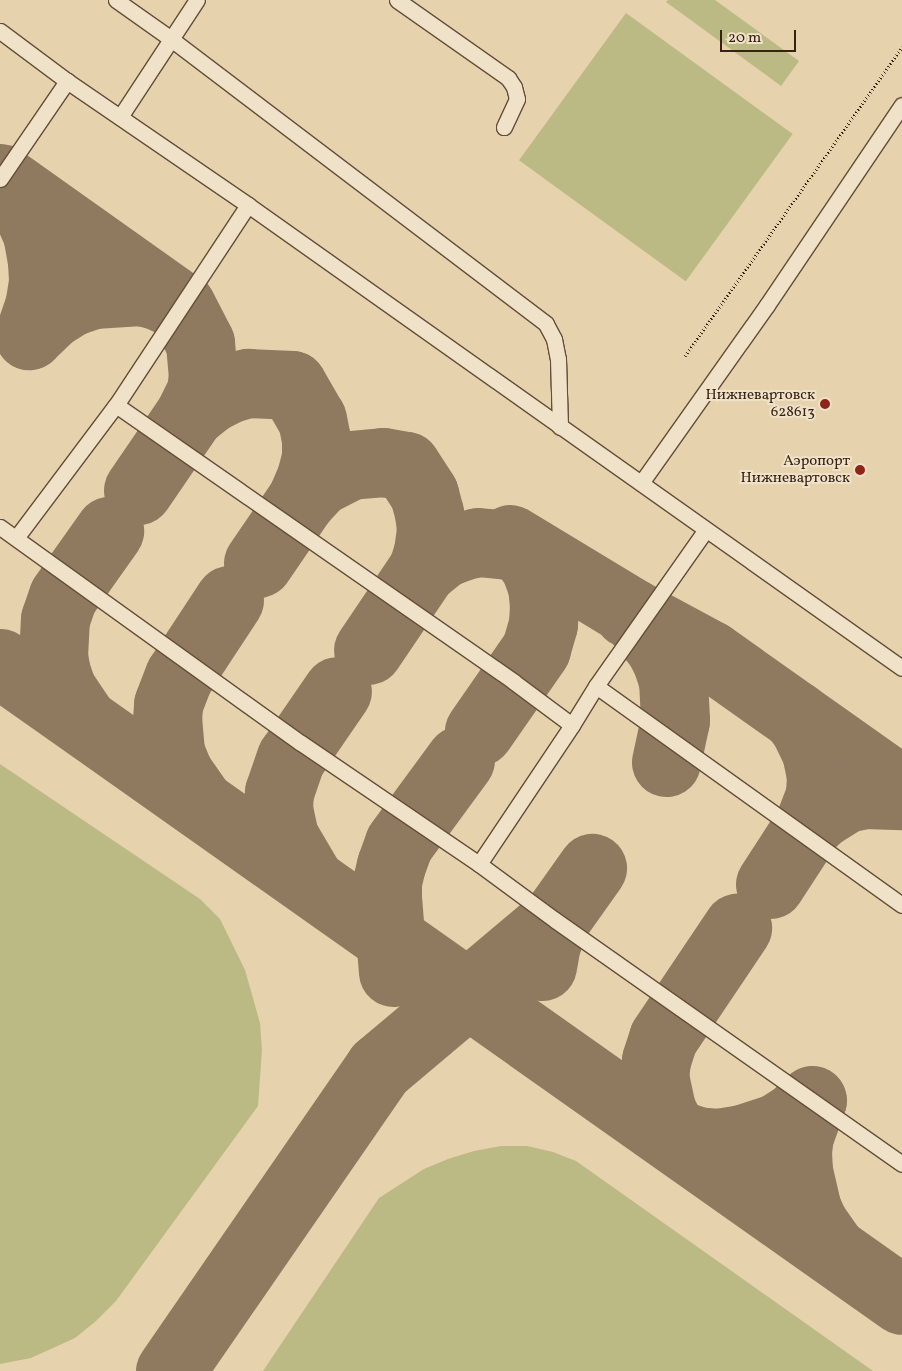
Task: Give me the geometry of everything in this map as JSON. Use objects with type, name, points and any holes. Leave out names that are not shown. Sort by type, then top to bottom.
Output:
[{"type":"lane","points":[[116,0],[171,39],[546,324],[554,339],[558,359],[560,427]]},
{"type":"lane","points":[[120,117],[197,0]]},
{"type":"lane","points":[[397,0],[508,78],[514,86],[517,99],[504,127]]},
{"type":"lane","points":[[0,31],[67,81],[248,205],[641,483],[705,531],[902,668]]},
{"type":"lane","points":[[0,179],[67,81]]},
{"type":"lane","points":[[641,483],[767,305],[902,105]]},
{"type":"lane","points":[[16,538],[116,405],[248,205]]},
{"type":"lane","points":[[116,405],[416,613],[572,725]]},
{"type":"lane","points":[[0,527],[301,743],[479,864],[555,920],[902,1164]]},
{"type":"lane","points":[[479,864],[596,686],[705,531]]},
{"type":"lane","points":[[596,686],[902,905]]},
{"type":"path","points":[[685,356],[902,47]]},
{"type":"shaded area","points":[[668,0],[715,0],[799,61],[781,86],[666,2]]},
{"type":"shaded area","points":[[626,13],[793,134],[686,281],[519,160]]},
{"type":"shaded area","points":[[0,764],[200,899],[220,919],[245,970],[260,1023],[262,1050],[258,1106],[116,1301],[75,1338],[31,1358],[0,1364]]},
{"type":"shaded area","points":[[501,1146],[527,1146],[553,1152],[576,1161],[873,1371],[263,1371],[379,1198],[424,1169],[474,1151]]},
{"type":"taxiway","points":[[0,178],[27,211],[37,233],[42,261],[43,282],[39,306],[29,335],[51,314],[70,302],[93,294],[140,291],[157,295],[181,306],[200,343],[203,376],[201,391],[190,414],[210,398],[230,388],[248,383],[292,385],[312,419],[316,439],[316,457],[311,477],[301,500],[319,481],[350,465],[383,462],[406,466],[424,494],[429,513],[431,530],[428,552],[422,570],[443,553],[461,546],[478,542],[520,546],[535,567],[542,586],[543,624],[536,649],[479,731]]},
{"type":"taxiway","points":[[10,185],[173,301]]},
{"type":"taxiway","points":[[138,490],[190,414]]},
{"type":"taxiway","points":[[258,563],[301,500]]},
{"type":"taxiway","points":[[83,721],[62,690],[56,673],[53,656],[55,619],[63,596],[109,531]]},
{"type":"taxiway","points":[[510,539],[632,613],[710,655],[902,791]]},
{"type":"taxiway","points":[[368,650],[422,570]]},
{"type":"taxiway","points":[[200,804],[178,772],[170,752],[167,720],[168,704],[179,676],[229,600]]},
{"type":"taxiway","points":[[628,613],[632,613],[659,646],[673,680],[675,720],[666,762]]},
{"type":"taxiway","points":[[0,663],[902,1300]]},
{"type":"taxiway","points":[[310,881],[284,837],[278,809],[279,792],[291,758],[337,691]]},
{"type":"taxiway","points":[[795,715],[804,727],[816,752],[821,775],[820,795],[809,824],[820,814],[846,798],[865,794],[902,795]]},
{"type":"taxiway","points":[[393,972],[387,898],[387,882],[391,865],[399,843],[460,760]]},
{"type":"taxiway","points":[[770,884],[809,824]]},
{"type":"taxiway","points":[[542,966],[546,944],[555,920],[592,868]]},
{"type":"taxiway","points":[[170,1371],[379,1068],[555,920]]},
{"type":"taxiway","points":[[688,1148],[667,1122],[661,1109],[654,1077],[656,1060],[663,1038],[737,928]]},
{"type":"taxiway","points":[[662,1129],[696,1141],[717,1143],[742,1139],[778,1127],[795,1116],[812,1100],[799,1135],[797,1152],[798,1171],[806,1207],[813,1223],[832,1250]]},
{"type":"place","name":"Нижневартовск 628613","points":[[825,404]]},
{"type":"place","name":"Аэропорт Нижневартовск","points":[[860,470]]}]
